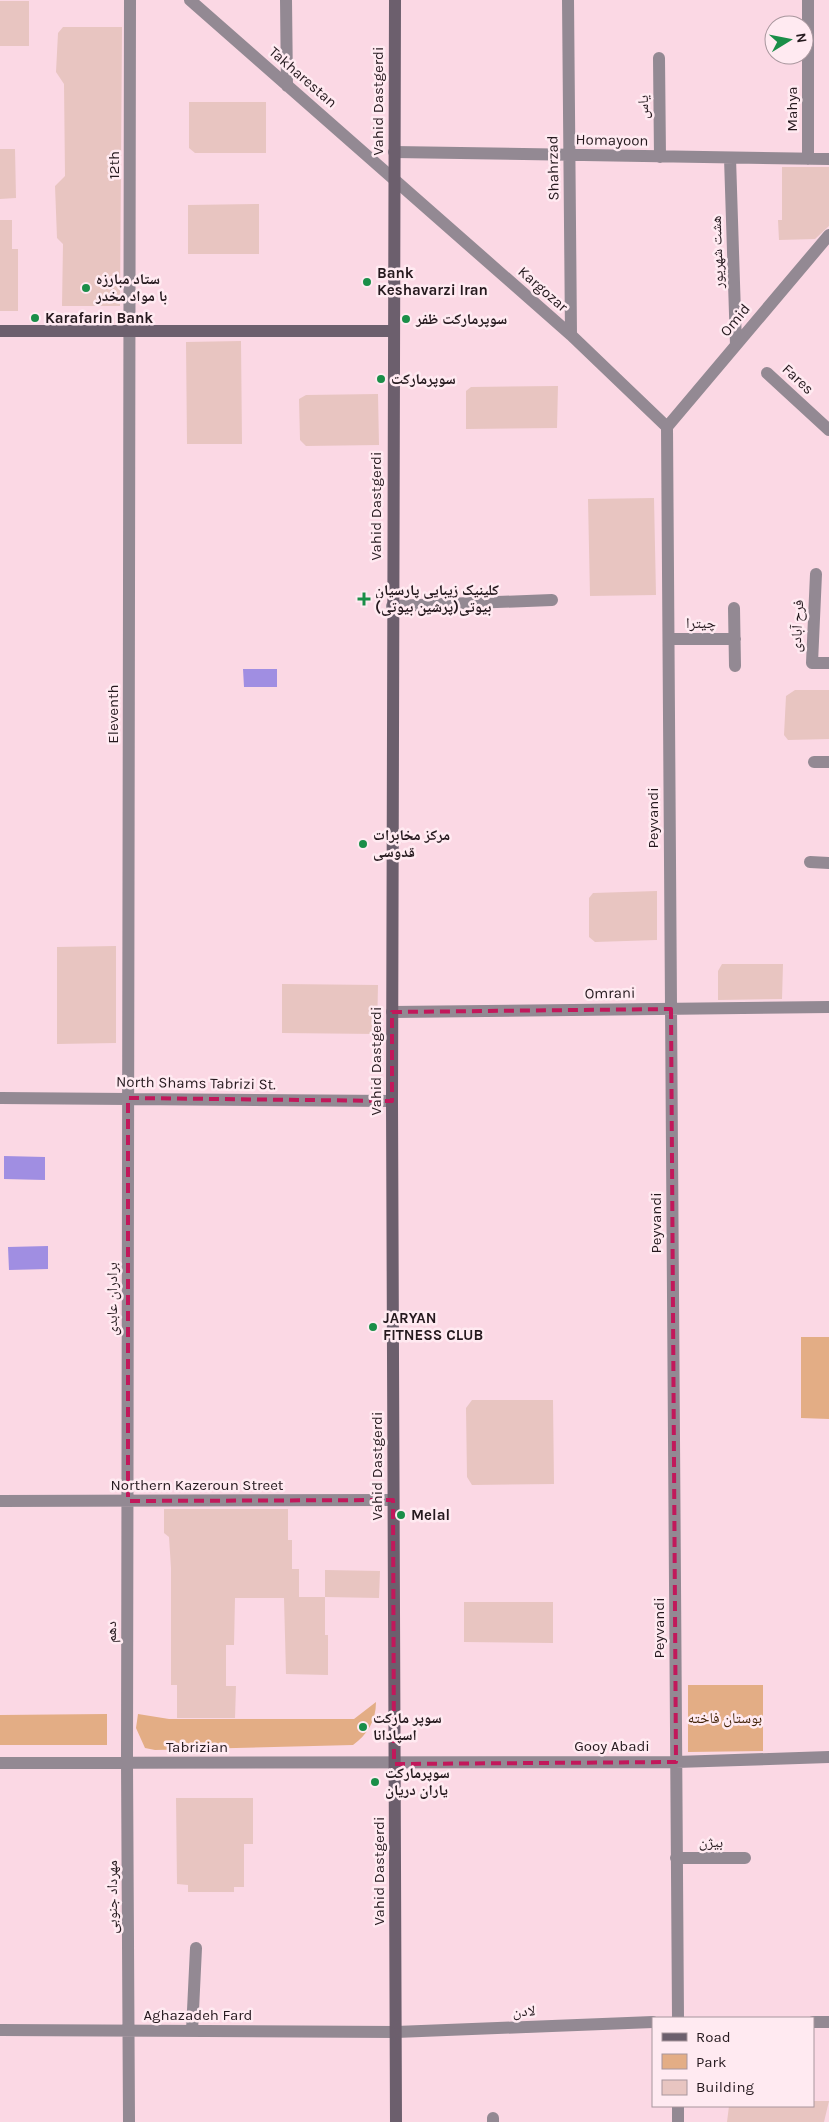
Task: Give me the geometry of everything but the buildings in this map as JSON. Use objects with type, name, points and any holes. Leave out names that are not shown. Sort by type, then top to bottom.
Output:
[{"type":"main road","name":"Vahid Dastgerdi","points":[[395,0],[392,1102],[396,2122]]},
{"type":"main road","points":[[0,331],[393,331]]},
{"type":"street","name":"12th","points":[[130,0],[130,331]]},
{"type":"street","name":"Takharestan","points":[[190,0],[394,179]]},
{"type":"street","points":[[286,0],[287,86]]},
{"type":"street","name":"Shahrzad","points":[[568,0],[571,335]]},
{"type":"street","name":"Mahya","points":[[808,0],[808,159]]},
{"type":"street","name":"یاس","points":[[659,58],[660,157]]},
{"type":"street","name":"Homayoon","points":[[394,152],[829,159]]},
{"type":"street","name":"هشت شهریور","points":[[730,158],[736,345]]},
{"type":"street","name":"Kargozar","points":[[394,179],[571,335],[667,427]]},
{"type":"street","name":"Omid","points":[[667,427],[829,235]]},
{"type":"street","name":"Eleventh","points":[[128,1098],[130,331]]},
{"type":"street","name":"Fares","points":[[767,373],[829,430]]},
{"type":"street","name":"Peyvandi","points":[[667,427],[678,2017]]},
{"type":"street","name":"فرح آبادی","points":[[816,574],[812,663],[829,663]]},
{"type":"street","points":[[392,606],[552,600]]},
{"type":"street","name":"چیترا","points":[[734,608],[735,666]]},
{"type":"street","name":"چیترا","points":[[668,639],[735,639]]},
{"type":"street","points":[[814,762],[829,762]]},
{"type":"street","points":[[810,862],[829,862]]},
{"type":"street","name":"Omrani","points":[[392,1012],[829,1007]]},
{"type":"street","name":"North Shams Tabrizi St.","points":[[0,1098],[392,1102]]},
{"type":"street","name":"برادران عابدی","points":[[128,1098],[128,1501]]},
{"type":"street","name":"Northern Kazeroun Street","points":[[0,1501],[394,1500]]},
{"type":"street","name":"دهم","points":[[127,1763],[128,1501]]},
{"type":"street","name":"Gooy Abadi","points":[[394,1764],[676,1762],[829,1757]]},
{"type":"street","name":"Tabrizian","points":[[0,1763],[394,1764]]},
{"type":"street","name":"مهرداد جنوبی","points":[[127,1763],[129,2122]]},
{"type":"street","name":"بیژن","points":[[676,1858],[744,1858]]},
{"type":"street","points":[[192,2031],[196,1948]]},
{"type":"street","name":"لادن","points":[[396,2032],[652,2022]]},
{"type":"street","points":[[814,2022],[829,2022]]},
{"type":"street","name":"Aghazadeh Fard","points":[[0,2030],[396,2032]]},
{"type":"street","points":[[678,2107],[678,2122]]},
{"type":"highlighted area","points":[[671,1009],[676,1762],[394,1764],[393,1500],[128,1501],[128,1098],[392,1101],[392,1012]]},
{"type":"green space","points":[[801,1337],[829,1337],[829,1419],[801,1418]]},
{"type":"green space","name":"بوستان فاخته","points":[[688,1685],[763,1685],[763,1751],[688,1752]]},
{"type":"green space","points":[[376,1702],[376,1709],[370,1727],[353,1745],[155,1750],[145,1748],[136,1728],[138,1714],[169,1719],[354,1719]]},
{"type":"green space","points":[[107,1714],[107,1745],[0,1745],[0,1715]]},
{"type":"shaded area","points":[[243,669],[277,669],[277,687],[244,687]]},
{"type":"shaded area","points":[[4,1156],[45,1157],[45,1180],[4,1179]]},
{"type":"shaded area","points":[[48,1246],[48,1269],[9,1270],[8,1247]]},
{"type":"place","name":"Bank Keshavarzi Iran","points":[[367,282]]},
{"type":"place","name":"ستاد مبارزه با مواد مخدر","points":[[86,288]]},
{"type":"place","name":"Karafarin Bank","points":[[35,318]]},
{"type":"place","name":"سوپرمارکت ظفر","points":[[406,319]]},
{"type":"place","name":"سوپرمارکت","points":[[381,379]]},
{"type":"place","name":"کلینیک زیبایی پارسیان بیوتی(پرشین بیوتی)","points":[[364,599]]},
{"type":"place","name":"مرکز مخابرات قدوسی","points":[[363,844]]},
{"type":"place","name":"JARYAN FITNESS CLUB","points":[[373,1327]]},
{"type":"place","name":"Melal","points":[[401,1515]]},
{"type":"place","name":"سوپر مارکت اسپادانا","points":[[363,1727]]},
{"type":"place","name":"سوپرمارکت یاران دریان","points":[[375,1782]]}]
